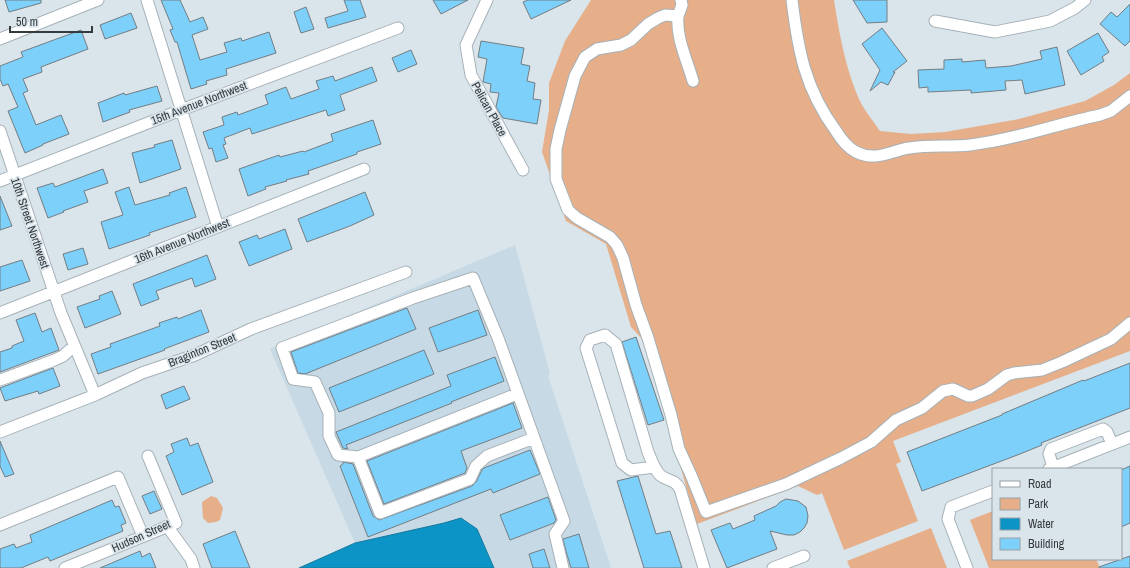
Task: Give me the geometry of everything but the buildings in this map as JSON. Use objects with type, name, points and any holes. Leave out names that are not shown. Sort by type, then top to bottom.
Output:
[{"type":"street","points":[[0,38],[98,0]]},
{"type":"street","points":[[147,0],[218,227]]},
{"type":"street","name":"Pelican Place","points":[[487,0],[466,45],[471,75],[524,170]]},
{"type":"street","points":[[681,0],[682,5],[677,22],[680,40],[693,81]]},
{"type":"street","points":[[792,0],[799,49],[804,70],[811,88],[838,135],[855,152],[864,156],[872,157],[910,148],[970,145],[997,140],[1100,115],[1111,111],[1130,96]]},
{"type":"street","points":[[935,21],[995,32],[1050,21],[1075,8],[1085,0]]},
{"type":"street","points":[[678,16],[665,15],[658,18],[648,24],[631,40],[621,45],[597,49],[585,58],[575,76],[560,130],[556,149],[556,179],[568,210],[577,218],[610,237],[617,245],[623,258],[636,305],[648,338],[671,415],[679,449],[706,512],[786,484],[841,458],[871,442],[896,420],[922,408],[943,391],[953,389],[968,396],[972,396],[988,389],[1007,375],[1042,370],[1062,362],[1111,338],[1130,323]]},
{"type":"street","name":"15th Avenue Northwest","points":[[0,181],[181,110],[398,28]]},
{"type":"street","name":"10th Street Northwest","points":[[0,131],[53,292],[94,394]]},
{"type":"street","name":"16th Avenue Northwest","points":[[0,313],[364,169]]},
{"type":"street","name":"Braginton Street","points":[[0,432],[142,373],[195,355],[252,329],[406,272]]},
{"type":"street","points":[[517,394],[358,457],[338,455],[329,436],[329,413],[314,382],[293,379],[282,348],[413,298],[473,278],[498,338],[517,394],[564,520],[555,534],[563,568]]},
{"type":"street","points":[[654,467],[631,470],[622,463],[586,348],[590,340],[605,335],[616,344],[648,452],[654,467],[660,475],[677,482],[684,500],[704,568]]},
{"type":"street","points":[[0,380],[63,356],[74,346]]},
{"type":"street","points":[[1112,444],[1107,432],[1104,429],[1072,441],[1051,450],[1049,454],[1051,468],[1130,437]]},
{"type":"street","points":[[358,457],[380,513],[470,479],[476,466],[487,456],[534,438]]},
{"type":"street","name":"Hudson Street","points":[[65,568],[176,523],[148,456]]},
{"type":"street","points":[[0,525],[118,477],[143,536]]},
{"type":"street","points":[[967,568],[948,519],[951,507],[992,491]]},
{"type":"street","points":[[167,526],[191,559],[194,568]]},
{"type":"street","points":[[773,568],[804,556]]},
{"type":"shaded area","points":[[515,245],[550,374],[548,376],[611,568],[494,568],[477,529],[461,518],[355,543],[270,349]]},
{"type":"green space","points":[[591,0],[834,0],[841,40],[852,81],[862,105],[880,131],[911,134],[945,132],[1019,119],[1085,101],[1114,85],[1130,73],[1130,351],[893,441],[901,462],[896,464],[918,521],[844,550],[822,493],[817,495],[798,486],[697,524],[644,341],[631,327],[606,244],[566,221],[542,152],[549,110],[549,83],[565,41]]},
{"type":"green space","points":[[211,496],[217,498],[223,508],[220,520],[208,523],[203,518],[202,502]]},
{"type":"green space","points":[[992,511],[992,560],[1096,560],[1100,568],[989,568],[970,520]]},
{"type":"green space","points":[[931,528],[947,568],[850,568],[847,561]]},
{"type":"water","points":[[461,518],[477,529],[494,568],[299,568],[355,543]]}]
